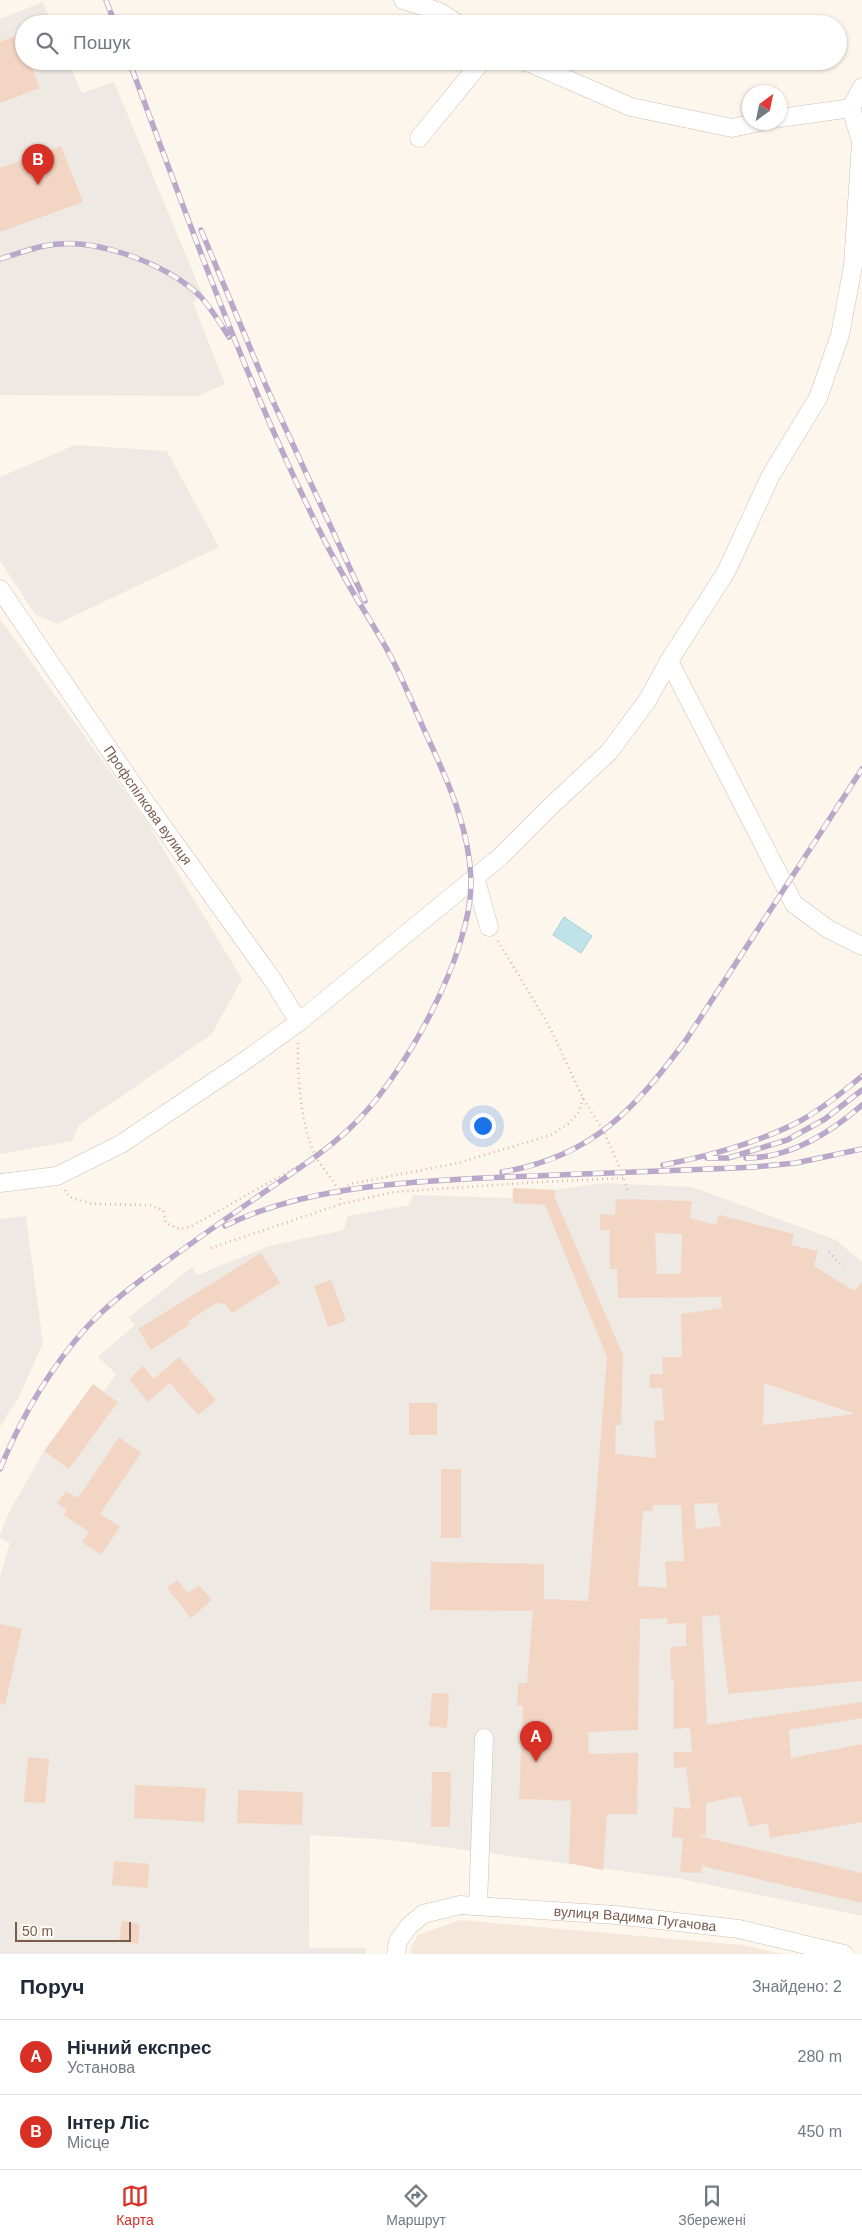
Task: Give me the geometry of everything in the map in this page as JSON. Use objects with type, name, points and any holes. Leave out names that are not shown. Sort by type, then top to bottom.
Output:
[{"type":"street","points":[[403,0],[444,15]]},
{"type":"street","points":[[419,138],[475,70]]},
{"type":"street","points":[[546,70],[631,107],[732,128],[742,126]]},
{"type":"street","points":[[0,1183],[57,1176],[121,1144],[299,1022],[501,856],[609,752],[647,701],[726,572],[771,475],[818,398],[840,335],[853,266],[861,142],[851,108],[862,87]]},
{"type":"street","points":[[787,117],[851,108]]},
{"type":"street","name":"Профспілкова вулиця","points":[[0,589],[138,792],[272,979],[299,1022]]},
{"type":"street","points":[[670,661],[794,904],[828,929],[862,946]]},
{"type":"street","points":[[475,877],[490,927]]},
{"type":"street","points":[[478,1906],[484,1738]]},
{"type":"street","name":"вулиця Вадима Пугачова","points":[[396,1954],[398,1942],[409,1926],[423,1914],[460,1906],[616,1915],[739,1929],[844,1954]]},
{"type":"path","points":[[490,927],[548,1024],[583,1098],[604,1132],[628,1191]]},
{"type":"path","points":[[299,1022],[298,1059],[303,1112],[316,1156],[340,1192],[341,1204]]},
{"type":"path","points":[[340,1192],[350,1184],[458,1163],[551,1135],[568,1124],[579,1112],[583,1098]]},
{"type":"path","points":[[57,1176],[69,1197],[93,1204],[149,1205],[163,1210],[166,1223],[179,1230],[190,1227],[316,1156]]},
{"type":"path","points":[[211,1248],[341,1204],[394,1192],[624,1178]]},
{"type":"path","points":[[829,1252],[843,1266]]},
{"type":"shaded area","points":[[43,2],[48,15],[15,15],[15,70],[72,70],[82,93],[114,82],[202,294],[193,303],[225,384],[198,396],[0,395],[0,19]]},
{"type":"shaded area","points":[[75,445],[167,451],[219,547],[57,624],[35,614],[0,561],[0,477]]},
{"type":"shaded area","points":[[0,619],[148,824],[242,979],[212,1034],[78,1126],[72,1141],[0,1154]]},
{"type":"shaded area","points":[[602,1183],[692,1187],[836,1240],[862,1262],[862,1916],[681,1879],[391,1840],[310,1835],[309,1948],[366,1948],[366,1954],[0,1954],[0,1576],[10,1543],[0,1538],[0,1535],[10,1510],[44,1451],[69,1469],[118,1402],[104,1391],[116,1374],[98,1357],[135,1325],[128,1318],[192,1267],[197,1275],[269,1246],[344,1230],[348,1216],[410,1205],[412,1195],[512,1198],[513,1188],[555,1190]]},
{"type":"shaded area","points":[[26,1216],[43,1343],[20,1395],[0,1427],[0,1219]]},
{"type":"shaded area","points":[[460,1920],[742,1945],[783,1954],[411,1954],[411,1947],[418,1935]]},
{"type":"water","points":[[564,917],[592,936],[581,953],[553,935]]},
{"type":"building","points":[[15,36],[15,70],[33,70],[40,88],[0,103],[0,42]]},
{"type":"building","points":[[61,146],[83,202],[0,232],[0,168]]},
{"type":"building","points":[[513,1188],[555,1190],[555,1198],[623,1355],[621,1425],[616,1425],[615,1454],[656,1458],[654,1421],[664,1420],[662,1388],[650,1388],[650,1374],[663,1374],[662,1357],[682,1357],[681,1314],[722,1308],[721,1297],[618,1298],[617,1269],[610,1269],[610,1230],[600,1230],[600,1214],[615,1215],[616,1199],[692,1201],[690,1218],[716,1225],[719,1215],[794,1234],[792,1245],[818,1251],[814,1266],[854,1291],[862,1282],[862,1681],[728,1694],[719,1615],[702,1617],[707,1725],[862,1702],[862,1718],[789,1730],[791,1758],[862,1744],[862,1822],[770,1838],[768,1823],[749,1827],[741,1796],[706,1803],[706,1835],[698,1836],[862,1873],[862,1903],[702,1866],[701,1873],[680,1872],[683,1838],[672,1837],[674,1807],[691,1809],[686,1767],[674,1768],[674,1752],[692,1752],[690,1728],[674,1729],[674,1681],[671,1681],[670,1647],[686,1646],[686,1623],[667,1624],[667,1618],[640,1619],[638,1730],[588,1732],[589,1754],[638,1753],[637,1814],[607,1814],[603,1870],[569,1863],[571,1801],[519,1799],[523,1706],[517,1706],[518,1683],[527,1683],[533,1611],[430,1610],[431,1562],[544,1564],[544,1599],[588,1601],[607,1357],[545,1205],[513,1203]],"holes":[[[655,1233],[682,1234],[681,1274],[657,1274]],[[764,1383],[855,1414],[763,1425]],[[717,1503],[721,1526],[696,1529],[694,1504]],[[653,1505],[681,1505],[684,1561],[665,1562],[667,1588],[638,1586],[643,1511],[653,1511]]]},
{"type":"building","points":[[261,1253],[280,1283],[232,1313],[224,1303],[220,1305],[218,1302],[188,1321],[190,1324],[151,1350],[138,1329]]},
{"type":"building","points":[[331,1280],[346,1321],[328,1327],[314,1286]]},
{"type":"building","points":[[179,1357],[216,1400],[198,1415],[170,1383],[148,1402],[129,1379],[143,1366],[154,1379]]},
{"type":"building","points":[[93,1384],[118,1402],[69,1469],[44,1451]]},
{"type":"building","points":[[409,1403],[437,1403],[437,1435],[409,1435]]},
{"type":"building","points":[[119,1437],[141,1453],[100,1514],[120,1527],[101,1555],[82,1542],[89,1532],[64,1515],[67,1510],[57,1503],[66,1491],[78,1498]]},
{"type":"building","points":[[441,1469],[461,1469],[461,1538],[441,1538]]},
{"type":"building","points":[[177,1580],[188,1593],[199,1585],[212,1600],[191,1618],[167,1588]]},
{"type":"building","points":[[0,1624],[22,1629],[5,1705],[0,1704]]},
{"type":"building","points":[[432,1693],[449,1694],[447,1728],[429,1726]]},
{"type":"building","points":[[28,1757],[49,1759],[45,1803],[24,1802]]},
{"type":"building","points":[[432,1772],[451,1772],[450,1827],[431,1827]]},
{"type":"building","points":[[135,1785],[206,1788],[204,1822],[134,1818]]},
{"type":"building","points":[[238,1790],[303,1792],[302,1825],[237,1823]]},
{"type":"building","points":[[114,1861],[149,1864],[148,1888],[112,1885]]},
{"type":"building","points":[[122,1921],[140,1924],[138,1944],[119,1941]]},
{"type":"railway","points":[[106,0],[112,15]]},
{"type":"railway","points":[[0,1469],[27,1412],[49,1376],[87,1327],[105,1309],[154,1270],[327,1148],[369,1108],[411,1049],[430,1014],[447,978],[460,943],[469,909],[471,879],[469,860],[462,823],[450,788],[397,668],[316,524],[285,458],[237,346],[132,70]]},
{"type":"railway","points":[[201,230],[266,386],[365,601]]},
{"type":"railway","points":[[0,259],[38,247],[63,244],[105,248],[127,254],[168,273],[200,296],[229,337]]},
{"type":"railway","points":[[502,1172],[534,1165],[561,1155],[586,1142],[629,1109],[648,1088],[686,1040],[862,769]]},
{"type":"railway","points":[[663,1165],[733,1148],[784,1129],[816,1111],[862,1076]]},
{"type":"railway","points":[[707,1158],[728,1158],[787,1140],[825,1119],[862,1090]]},
{"type":"railway","points":[[746,1158],[762,1157],[794,1149],[837,1125],[862,1105]]},
{"type":"railway","points":[[225,1226],[257,1212],[291,1202],[326,1194],[400,1183],[754,1167],[796,1163],[862,1149]]},
{"type":"place","name":"Інтер Ліс","points":[[38,185]]},
{"type":"place","name":"Нічний експрес","points":[[536,1762]]}]
